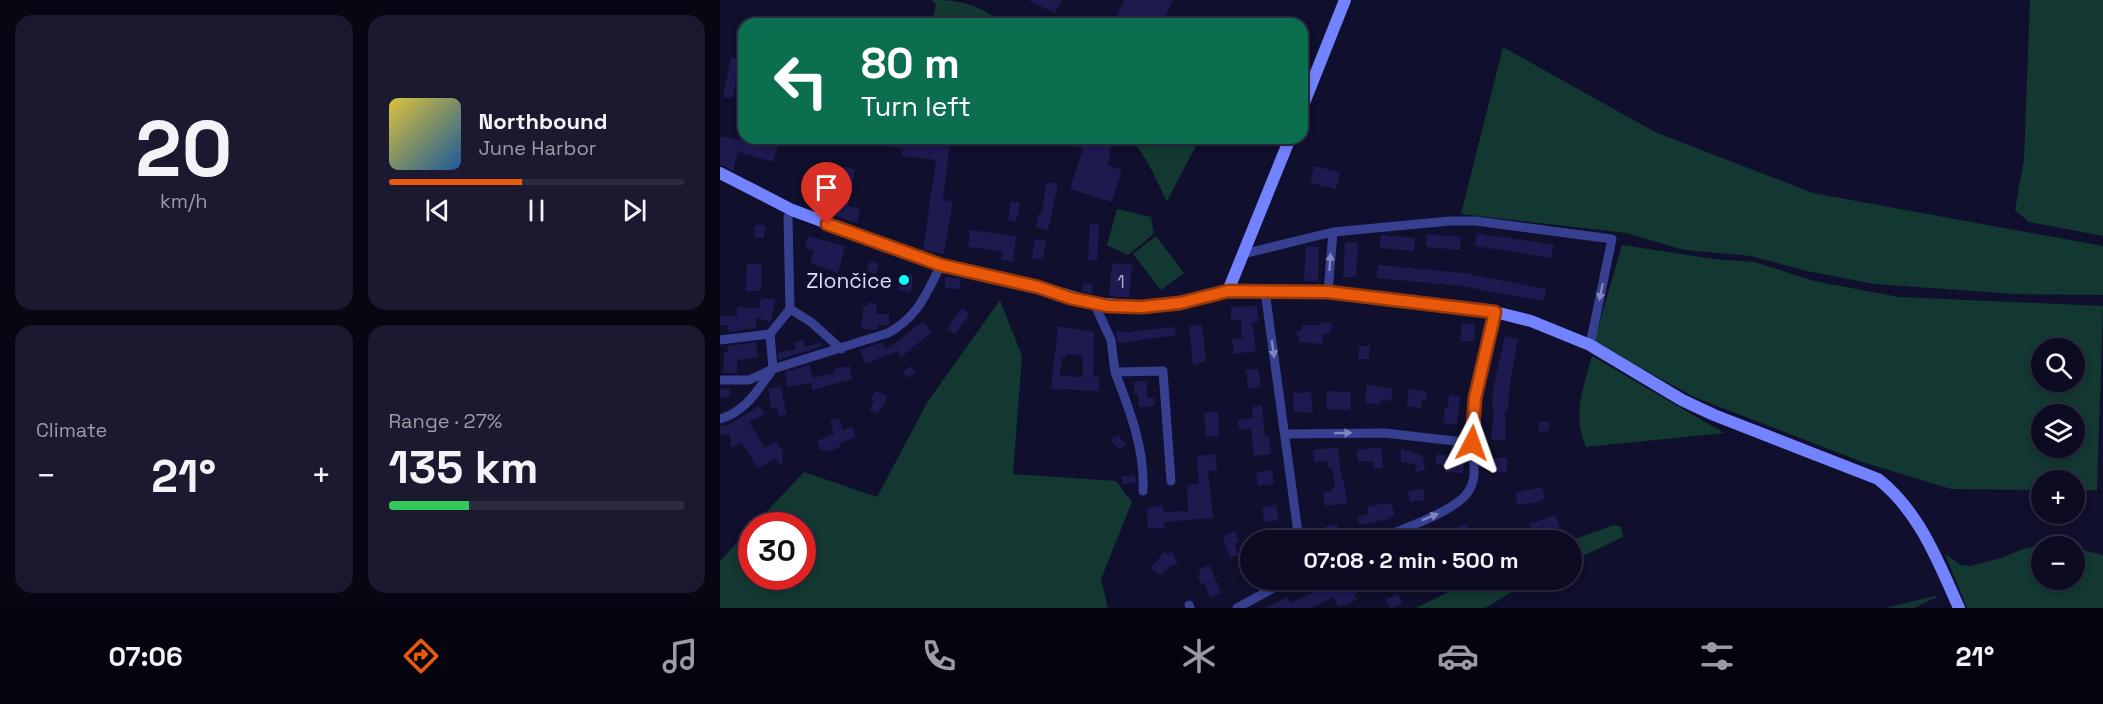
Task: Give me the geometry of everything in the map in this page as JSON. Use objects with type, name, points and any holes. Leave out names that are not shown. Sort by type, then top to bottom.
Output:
[{"type":"street","points":[[1308,93],[1345,0]]},
{"type":"street","points":[[1228,291],[1288,144]]},
{"type":"street","points":[[720,173],[792,210],[941,265],[1038,287],[1094,303],[1142,307],[1180,303],[1228,291],[1328,292],[1495,312],[1531,321],[1590,345],[1682,400],[1714,415],[1878,479],[1894,491],[1911,512],[1940,565],[1959,608]]},
{"type":"street","points":[[720,418],[737,413],[746,405],[773,369],[771,334],[790,309],[788,217],[792,210]]},
{"type":"street","points":[[1243,254],[1333,232],[1450,221],[1476,221],[1612,239],[1590,345]]},
{"type":"street","points":[[1328,292],[1333,232]]},
{"type":"street","points":[[720,380],[749,380],[773,369],[841,349],[900,327],[919,307],[941,265]]},
{"type":"street","points":[[1265,291],[1298,530]]},
{"type":"street","points":[[1094,303],[1111,340],[1115,372],[1140,444],[1144,475],[1143,492]]},
{"type":"street","points":[[790,309],[811,322],[841,349]]},
{"type":"street","points":[[1399,530],[1449,508],[1468,493],[1475,476],[1472,443],[1475,398],[1495,312]]},
{"type":"street","points":[[720,340],[771,334]]},
{"type":"street","points":[[1115,372],[1163,371],[1171,481]]},
{"type":"street","points":[[1285,434],[1385,433],[1472,443]]},
{"type":"street","points":[[1237,608],[1270,590]]},
{"type":"green space","points":[[932,0],[953,1],[978,8],[996,18],[933,18],[936,5]]},
{"type":"green space","points":[[2030,0],[2103,0],[2103,236],[2029,222],[2015,210],[2024,160]]},
{"type":"green space","points":[[1503,47],[1655,132],[1813,193],[2103,246],[2103,295],[2016,294],[1874,284],[1807,271],[1751,256],[1684,250],[1626,233],[1461,214]]},
{"type":"green space","points":[[1134,144],[1197,144],[1167,201]]},
{"type":"green space","points":[[1117,209],[1151,217],[1154,234],[1128,255],[1107,245]]},
{"type":"green space","points":[[1156,236],[1184,273],[1161,290],[1133,254]]},
{"type":"green space","points":[[1622,245],[1714,259],[1755,262],[1814,281],[1899,297],[2103,306],[2097,490],[2085,490],[2085,470],[2031,470],[2031,490],[1951,489],[1862,462],[1694,397],[1594,342]]},
{"type":"green space","points":[[1000,300],[1022,356],[1013,474],[1116,481],[1132,502],[1101,579],[1108,608],[720,608],[720,561],[738,542],[738,590],[816,590],[816,512],[766,512],[804,472],[877,497],[928,401]]},
{"type":"green space","points":[[1592,356],[1724,433],[1586,447],[1579,412],[1582,391]]},
{"type":"green space","points":[[1614,525],[1621,527],[1623,537],[1582,556],[1582,536]]},
{"type":"green space","points":[[2031,547],[2031,590],[2085,590],[2085,550],[2103,555],[2103,608],[1967,608],[1945,554],[1961,565],[1970,566],[2001,558]]},
{"type":"green space","points":[[1453,590],[1515,590],[1485,608],[1416,608]]},
{"type":"green space","points":[[1937,597],[1914,608],[1885,608]]},
{"type":"building","points":[[1028,0],[1062,0],[1055,13]]},
{"type":"building","points":[[1124,0],[1173,0],[1164,18],[1122,18],[1117,15]]},
{"type":"building","points":[[731,57],[738,59],[738,73],[733,98],[723,97]]},
{"type":"building","points":[[720,136],[738,140],[738,144],[778,145],[773,162],[738,152],[733,171],[720,165]]},
{"type":"building","points":[[872,144],[950,144],[943,200],[953,201],[944,254],[923,250],[936,160],[901,156],[903,149]]},
{"type":"building","points":[[1057,144],[1111,144],[1108,165],[1122,170],[1112,202],[1070,189],[1083,148]]},
{"type":"building","points":[[843,166],[855,169],[848,206],[860,208],[857,223],[833,215]]},
{"type":"building","points":[[1314,166],[1340,172],[1336,189],[1310,183]]},
{"type":"building","points":[[1047,182],[1058,184],[1048,230],[1036,227]]},
{"type":"building","points":[[1011,201],[1020,203],[1016,222],[1008,220]]},
{"type":"building","points":[[1090,224],[1099,225],[1097,261],[1088,260]]},
{"type":"building","points":[[755,225],[765,225],[764,238],[754,237]]},
{"type":"building","points":[[970,230],[1016,236],[1013,262],[1001,260],[1002,251],[968,247]]},
{"type":"building","points":[[1477,233],[1554,245],[1551,258],[1475,246]]},
{"type":"building","points":[[1427,234],[1461,237],[1460,250],[1426,247]]},
{"type":"building","points":[[1381,235],[1415,238],[1414,251],[1379,248]]},
{"type":"building","points":[[808,236],[845,246],[838,273],[810,263],[814,251],[805,248]]},
{"type":"building","points":[[1035,239],[1046,240],[1043,259],[1032,258]]},
{"type":"building","points":[[1345,242],[1358,243],[1356,277],[1343,277]]},
{"type":"building","points":[[1306,246],[1319,247],[1318,281],[1304,281]]},
{"type":"building","points":[[870,261],[879,264],[876,274],[867,271]]},
{"type":"building","points":[[1112,263],[1132,265],[1129,298],[1109,296]]},
{"type":"building","points":[[747,264],[762,264],[761,291],[746,291]]},
{"type":"building","points":[[1378,265],[1464,273],[1546,289],[1544,301],[1461,286],[1377,278]]},
{"type":"building","points":[[900,273],[913,275],[911,292],[898,290]]},
{"type":"building","points":[[945,277],[961,278],[960,289],[945,288]]},
{"type":"building","points":[[1084,282],[1093,285],[1091,294],[1082,291]]},
{"type":"building","points":[[761,298],[775,299],[771,322],[756,318],[756,328],[728,332],[728,325],[720,325],[720,316],[737,316],[737,307],[759,308]]},
{"type":"building","points":[[868,302],[877,304],[876,314],[889,314],[889,325],[877,325],[879,329],[874,330],[861,329],[863,306],[868,306]]},
{"type":"building","points":[[1257,306],[1258,322],[1252,323],[1256,351],[1234,354],[1232,339],[1242,338],[1241,320],[1231,320],[1231,307]]},
{"type":"building","points":[[962,308],[970,314],[955,334],[947,329]]},
{"type":"building","points":[[923,321],[932,332],[901,357],[898,351],[865,364],[860,350],[883,342],[886,350]]},
{"type":"building","points":[[1321,322],[1332,323],[1331,333],[1323,333],[1322,344],[1298,342],[1299,336],[1295,333],[1301,330],[1302,325],[1321,325]]},
{"type":"building","points":[[1462,323],[1475,324],[1474,341],[1460,341]]},
{"type":"building","points":[[1202,325],[1206,361],[1193,365],[1189,326]]},
{"type":"building","points":[[1058,326],[1094,332],[1093,377],[1099,377],[1099,391],[1051,389]],"holes":[[[1066,354],[1083,356],[1083,377],[1060,376],[1062,358],[1065,358]]]},
{"type":"building","points":[[1175,327],[1176,335],[1129,342],[1118,343],[1116,335],[1116,331],[1128,332]]},
{"type":"building","points":[[1505,336],[1518,339],[1508,410],[1505,410],[1506,440],[1491,440],[1494,410],[1492,409],[1493,389]]},
{"type":"building","points":[[803,340],[805,347],[821,342],[822,346],[779,360],[778,353],[796,349],[794,342]]},
{"type":"building","points":[[756,342],[758,357],[737,360],[737,373],[723,373],[724,353],[728,352],[728,346]]},
{"type":"building","points":[[1359,346],[1370,346],[1369,359],[1358,359]]},
{"type":"building","points":[[809,365],[813,378],[835,373],[834,369],[850,366],[852,379],[812,390],[812,383],[787,387],[785,372]]},
{"type":"building","points":[[911,366],[916,372],[908,378],[903,372]]},
{"type":"building","points":[[1258,369],[1261,387],[1248,388],[1246,370]]},
{"type":"building","points":[[1147,381],[1147,398],[1154,398],[1155,406],[1139,407],[1138,394],[1134,394],[1134,382]]},
{"type":"building","points":[[1367,385],[1393,389],[1391,401],[1381,400],[1380,404],[1365,403]]},
{"type":"building","points":[[780,386],[787,414],[779,416],[777,407],[772,410],[768,389]]},
{"type":"building","points":[[729,388],[730,396],[720,398],[720,389]]},
{"type":"building","points":[[1409,389],[1427,391],[1426,400],[1422,399],[1421,408],[1407,406]]},
{"type":"building","points":[[875,391],[888,396],[878,414],[869,410],[874,401],[871,399]]},
{"type":"building","points":[[1327,391],[1351,392],[1350,410],[1326,409]]},
{"type":"building","points":[[1311,392],[1313,413],[1294,412],[1293,393]]},
{"type":"building","points":[[1449,395],[1460,396],[1457,424],[1443,423]]},
{"type":"building","points":[[1262,405],[1265,437],[1269,437],[1271,454],[1254,456],[1251,428],[1239,430],[1238,420],[1253,418],[1252,407]]},
{"type":"building","points":[[759,406],[765,414],[749,422],[765,448],[775,441],[783,451],[782,466],[774,459],[758,468],[742,443],[731,448],[730,434],[720,435],[720,426],[728,425]]},
{"type":"building","points":[[1218,412],[1219,436],[1206,437],[1204,413]]},
{"type":"building","points":[[839,418],[843,430],[852,427],[856,437],[839,444],[840,447],[828,452],[827,449],[821,451],[817,441],[834,434],[830,421]]},
{"type":"building","points":[[1539,422],[1549,422],[1549,431],[1539,432]]},
{"type":"building","points":[[1118,435],[1126,444],[1119,450],[1111,440]]},
{"type":"building","points":[[1338,447],[1347,503],[1325,506],[1323,492],[1332,491],[1332,488],[1335,488],[1332,468],[1328,468],[1327,461],[1314,462],[1313,450]]},
{"type":"building","points":[[1381,447],[1383,468],[1374,469],[1373,461],[1358,462],[1357,450]]},
{"type":"building","points":[[1401,449],[1423,456],[1425,470],[1416,472],[1415,464],[1401,462]]},
{"type":"building","points":[[1215,454],[1217,470],[1208,471],[1213,518],[1164,522],[1165,528],[1148,529],[1147,508],[1163,506],[1163,512],[1188,511],[1187,485],[1199,484],[1197,456]]},
{"type":"building","points":[[1437,454],[1455,456],[1455,459],[1464,460],[1463,473],[1445,472],[1445,465],[1436,464]]},
{"type":"building","points":[[1493,458],[1507,458],[1507,472],[1493,472]]},
{"type":"building","points":[[1272,470],[1274,484],[1258,486],[1256,472]]},
{"type":"building","points":[[1135,475],[1136,483],[1122,484],[1122,476]]},
{"type":"building","points":[[1542,487],[1545,499],[1540,502],[1518,505],[1515,493]]},
{"type":"building","points":[[1424,489],[1425,500],[1410,502],[1408,491]]},
{"type":"building","points":[[1391,503],[1395,516],[1359,525],[1357,517],[1368,514],[1367,507]]},
{"type":"building","points":[[1276,505],[1279,520],[1264,522],[1262,507]]},
{"type":"building","points":[[1555,515],[1560,527],[1554,530],[1532,530],[1530,524]]},
{"type":"building","points":[[1337,524],[1338,530],[1317,530]]},
{"type":"building","points":[[1467,524],[1468,530],[1448,530]]},
{"type":"building","points":[[1235,531],[1239,542],[1234,543],[1238,555],[1230,558],[1223,537]]},
{"type":"building","points":[[1164,552],[1167,554],[1173,552],[1177,564],[1169,567],[1162,576],[1151,568]]},
{"type":"building","points":[[1210,565],[1221,593],[1210,597],[1204,582],[1201,584],[1197,575],[1201,574],[1199,569]]},
{"type":"building","points":[[1319,590],[1364,590],[1354,594],[1357,600],[1338,607],[1334,597],[1311,608],[1265,608],[1287,597],[1290,603]]},
{"type":"building","points":[[1398,594],[1403,604],[1390,608],[1386,599]]},
{"type":"place","name":"Zlončice","points":[[904,280]]},
{"type":"route","points":[[827,224],[941,265],[1108,306],[1142,307],[1180,303],[1228,291],[1328,292],[1495,312],[1475,398],[1472,443]]}]
